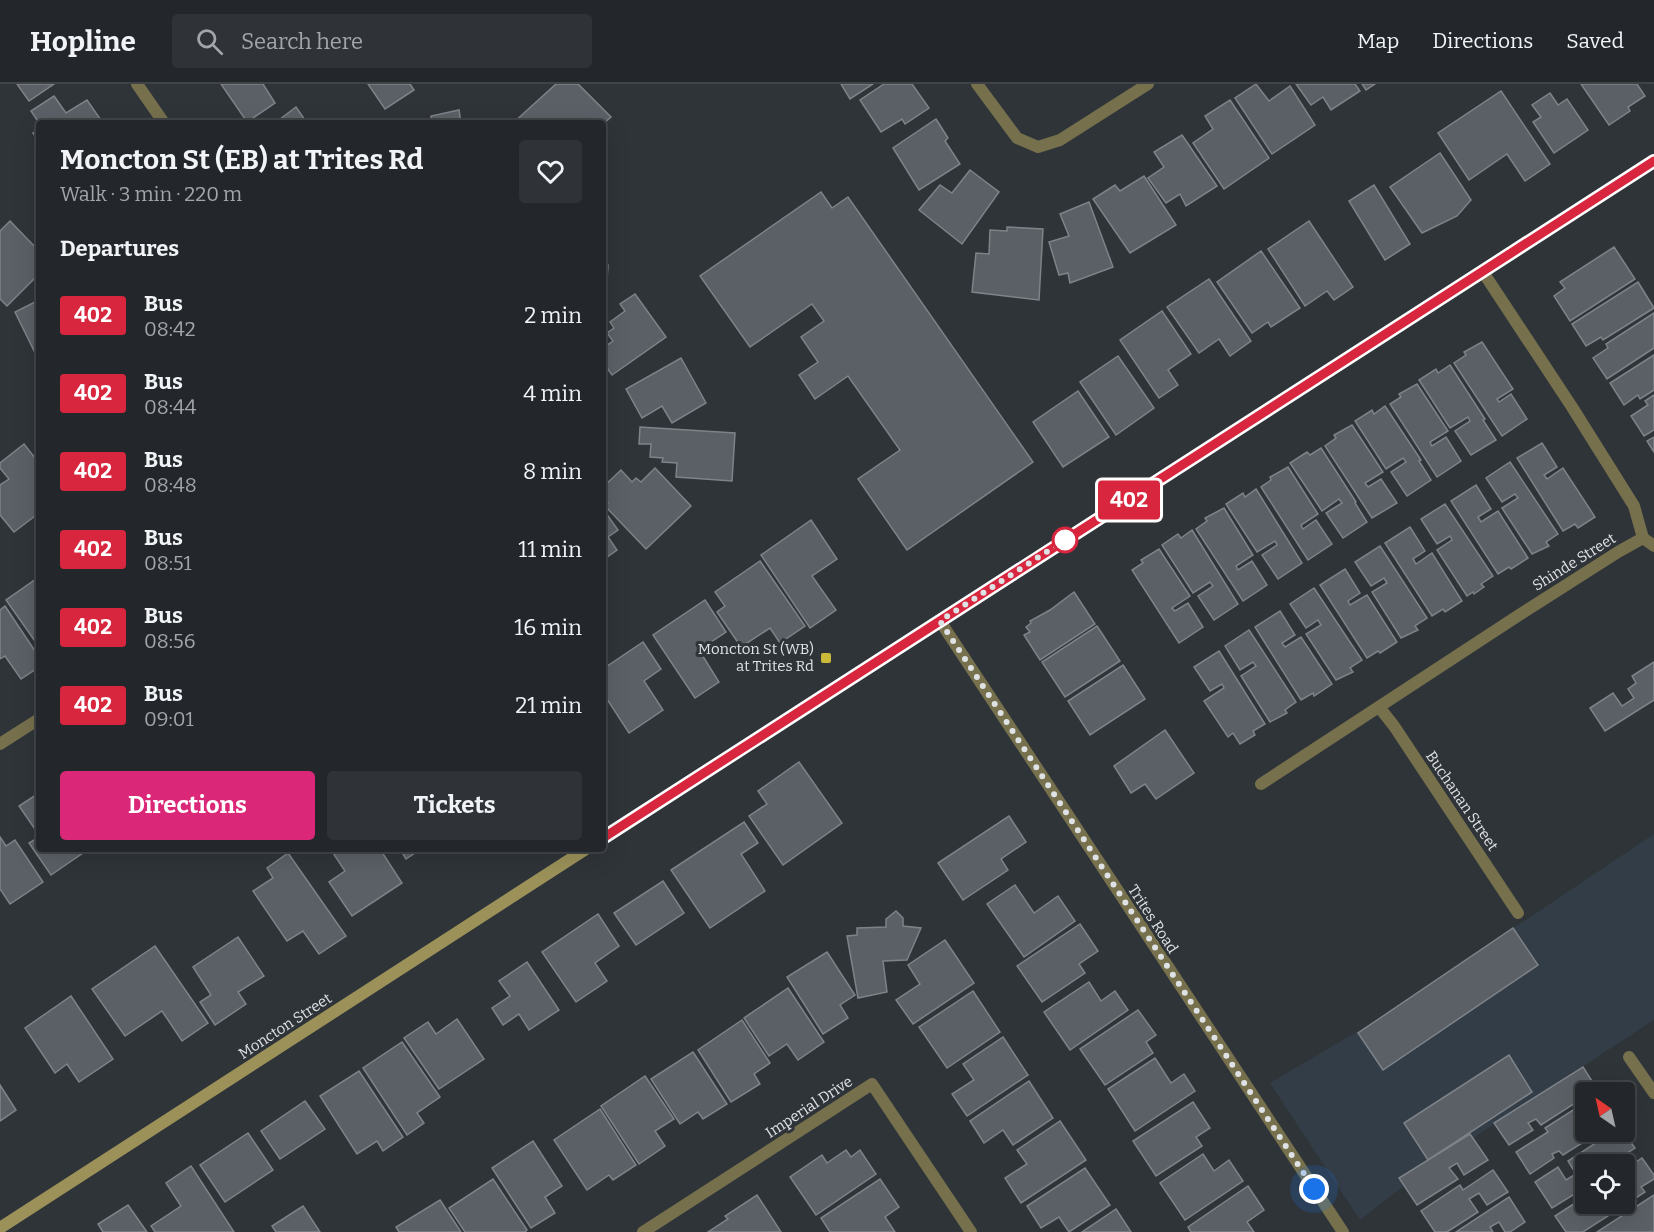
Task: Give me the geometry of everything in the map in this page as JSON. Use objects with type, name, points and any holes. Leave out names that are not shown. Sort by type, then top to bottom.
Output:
[{"type":"street","points":[[137,84],[162,120]]},
{"type":"street","points":[[977,84],[1017,138],[1038,147],[1060,140],[1148,84]]},
{"type":"street","points":[[606,836],[1654,161]]},
{"type":"street","points":[[1483,272],[1634,506],[1643,538],[1654,546]]},
{"type":"street","name":"Shinde Street","points":[[1261,784],[1513,619],[1643,538]]},
{"type":"street","name":"Trites Road","points":[[940,621],[1343,1232]]},
{"type":"street","name":"Buchanan Street","points":[[1379,707],[1518,913]]},
{"type":"street","points":[[0,744],[36,721]]},
{"type":"street","name":"Moncton Street","points":[[0,1228],[581,852]]},
{"type":"street","points":[[1629,1057],[1654,1093]]},
{"type":"street","name":"Imperial Drive","points":[[643,1232],[872,1084],[970,1232]]},
{"type":"shaded area","points":[[1654,834],[1654,1020],[1427,1168],[1360,1220],[1270,1083],[1375,1021]]},
{"type":"building","points":[[17,84],[54,84],[29,101]]},
{"type":"building","points":[[221,84],[263,84],[275,103],[250,120],[246,120]]},
{"type":"building","points":[[368,84],[410,84],[414,90],[385,109]]},
{"type":"building","points":[[556,84],[578,84],[611,117],[606,121],[516,120]]},
{"type":"building","points":[[841,84],[873,84],[850,99]]},
{"type":"building","points":[[884,84],[912,84],[929,108],[905,124],[902,119],[881,132],[860,100]]},
{"type":"building","points":[[1256,84],[1269,101],[1290,86],[1315,125],[1272,154],[1235,98]]},
{"type":"building","points":[[1296,84],[1355,84],[1360,91],[1331,110],[1323,97],[1311,105]]},
{"type":"building","points":[[1362,84],[1375,84],[1366,90]]},
{"type":"building","points":[[1581,84],[1637,84],[1645,96],[1628,107],[1630,111],[1609,125]]},
{"type":"building","points":[[1501,91],[1550,164],[1525,181],[1507,154],[1469,180],[1438,133]]},
{"type":"building","points":[[1550,93],[1558,105],[1567,99],[1588,130],[1554,153],[1533,122],[1541,117],[1532,105]]},
{"type":"building","points":[[54,96],[66,113],[87,100],[101,120],[37,120],[31,111]]},
{"type":"building","points":[[1230,100],[1269,158],[1224,189],[1193,143],[1213,129],[1205,116]]},
{"type":"building","points":[[296,107],[305,120],[279,120]]},
{"type":"building","points":[[459,110],[461,120],[427,120],[431,119],[431,116]]},
{"type":"building","points":[[936,119],[948,138],[945,141],[960,164],[919,190],[893,148]]},
{"type":"building","points":[[1182,135],[1217,186],[1186,206],[1180,194],[1166,203],[1148,178],[1164,167],[1154,152]]},
{"type":"building","points":[[1440,153],[1471,200],[1457,216],[1422,233],[1390,187]]},
{"type":"building","points":[[970,170],[999,192],[962,244],[919,210],[940,185],[952,193]]},
{"type":"building","points":[[1144,176],[1176,225],[1130,253],[1093,199],[1115,185],[1120,191]]},
{"type":"building","points":[[1374,185],[1410,244],[1385,260],[1349,201]]},
{"type":"building","points":[[821,192],[832,208],[848,197],[1033,462],[907,550],[858,479],[900,450],[848,376],[815,399],[799,375],[818,362],[801,337],[824,321],[812,304],[750,347],[700,276]]},
{"type":"building","points":[[1089,202],[1113,267],[1070,283],[1068,273],[1059,275],[1049,242],[1069,236],[1060,214]]},
{"type":"building","points":[[10,221],[36,248],[36,277],[7,306],[0,299],[0,231]]},
{"type":"building","points":[[1309,221],[1353,287],[1334,300],[1327,291],[1305,306],[1268,249]]},
{"type":"building","points":[[1007,227],[1043,229],[1039,300],[972,292],[976,253],[989,254],[990,230],[1007,231]]},
{"type":"building","points":[[1614,247],[1635,279],[1570,321],[1554,296],[1565,288],[1560,282]]},
{"type":"building","points":[[1261,251],[1300,308],[1271,327],[1268,322],[1252,333],[1217,282]]},
{"type":"building","points":[[606,265],[608,265],[606,294]]},
{"type":"building","points":[[1209,279],[1251,341],[1230,356],[1219,339],[1199,353],[1167,307]]},
{"type":"building","points":[[1638,282],[1654,308],[1603,340],[1601,337],[1586,346],[1572,324]]},
{"type":"building","points":[[635,294],[666,337],[612,375],[606,366],[606,346],[613,341],[607,333],[614,328],[610,322],[625,311],[620,304]]},
{"type":"building","points":[[36,302],[36,355],[15,312]]},
{"type":"building","points":[[1162,311],[1191,354],[1168,370],[1178,385],[1159,398],[1120,340]]},
{"type":"building","points":[[1654,313],[1654,348],[1607,379],[1593,358],[1608,348],[1606,344]]},
{"type":"building","points":[[1482,342],[1513,389],[1497,399],[1499,402],[1511,394],[1527,419],[1502,436],[1454,363],[1466,355],[1464,352]]},
{"type":"building","points":[[1654,355],[1654,390],[1640,399],[1638,395],[1624,405],[1610,383]]},
{"type":"building","points":[[1118,356],[1154,408],[1116,435],[1080,382]]},
{"type":"building","points":[[681,358],[706,403],[672,423],[662,406],[642,418],[626,389]]},
{"type":"building","points":[[1450,365],[1496,440],[1471,455],[1455,431],[1470,421],[1468,417],[1450,428],[1419,380],[1436,369],[1438,373]]},
{"type":"building","points":[[1417,384],[1448,431],[1430,442],[1432,446],[1446,437],[1461,461],[1437,477],[1390,404],[1401,397],[1399,394]]},
{"type":"building","points":[[1078,391],[1109,437],[1063,467],[1033,422]]},
{"type":"building","points":[[1654,395],[1654,430],[1644,436],[1631,416],[1648,405],[1645,401]]},
{"type":"building","points":[[1385,406],[1421,460],[1419,461],[1431,480],[1407,496],[1391,472],[1406,462],[1403,458],[1386,469],[1355,421],[1372,410],[1374,414]]},
{"type":"building","points":[[1352,425],[1383,472],[1365,483],[1368,487],[1381,479],[1397,503],[1372,518],[1325,446],[1336,438],[1334,435]]},
{"type":"building","points":[[640,427],[735,433],[732,481],[676,477],[677,463],[662,462],[663,458],[650,457],[651,444],[639,444]]},
{"type":"building","points":[[1654,437],[1654,452],[1647,441]]},
{"type":"building","points":[[1542,443],[1557,467],[1544,475],[1547,479],[1563,468],[1595,517],[1578,528],[1575,524],[1563,531],[1517,458]]},
{"type":"building","points":[[24,444],[36,459],[36,515],[14,532],[0,515],[0,485],[9,479],[0,468],[0,463]]},
{"type":"building","points":[[1321,448],[1367,522],[1343,538],[1326,513],[1342,503],[1339,499],[1322,511],[1290,463],[1307,452],[1310,455]]},
{"type":"building","points":[[1510,462],[1558,534],[1546,542],[1549,546],[1532,554],[1502,508],[1518,498],[1515,494],[1502,502],[1486,478]]},
{"type":"building","points":[[1288,467],[1318,514],[1301,525],[1303,529],[1316,520],[1332,544],[1308,560],[1261,487],[1271,480],[1270,477]]},
{"type":"building","points":[[655,468],[691,506],[646,549],[606,507],[608,503],[606,484],[621,470],[632,482],[636,478],[641,482]]},
{"type":"building","points":[[1476,485],[1491,509],[1478,517],[1481,522],[1498,511],[1528,558],[1498,574],[1451,501]]},
{"type":"building","points":[[1256,489],[1302,563],[1278,579],[1262,555],[1277,545],[1275,541],[1257,552],[1226,504],[1243,493],[1245,497]]},
{"type":"building","points":[[1445,504],[1493,576],[1481,584],[1484,587],[1467,596],[1437,550],[1452,540],[1450,536],[1437,544],[1421,519]]},
{"type":"building","points":[[1224,508],[1253,555],[1236,566],[1238,570],[1252,561],[1267,585],[1243,601],[1196,529],[1207,521],[1205,518]]},
{"type":"building","points":[[606,513],[618,530],[608,537],[617,550],[606,558]]},
{"type":"building","points":[[811,520],[837,559],[812,576],[836,610],[810,628],[761,555]]},
{"type":"building","points":[[1410,527],[1425,551],[1413,559],[1416,564],[1432,553],[1462,601],[1445,612],[1443,609],[1432,616],[1385,543]]},
{"type":"building","points":[[1192,530],[1238,604],[1214,620],[1198,596],[1213,586],[1210,582],[1193,593],[1162,545],[1178,534],[1181,538]]},
{"type":"building","points":[[1380,546],[1427,618],[1415,626],[1418,630],[1401,638],[1372,592],[1387,583],[1384,578],[1371,586],[1355,562]]},
{"type":"building","points":[[1159,549],[1190,596],[1172,608],[1175,611],[1188,603],[1203,627],[1179,643],[1132,570],[1143,563],[1141,560]]},
{"type":"building","points":[[760,561],[805,626],[780,643],[770,628],[741,647],[717,612],[725,606],[715,592]]},
{"type":"building","points":[[1345,569],[1360,593],[1348,601],[1350,605],[1367,595],[1397,642],[1367,658],[1320,585]]},
{"type":"building","points":[[36,579],[36,643],[6,600]]},
{"type":"building","points":[[1314,588],[1362,660],[1350,668],[1353,672],[1336,680],[1306,634],[1321,625],[1318,620],[1306,628],[1290,604]]},
{"type":"building","points":[[1074,592],[1095,624],[1040,660],[1024,635],[1030,632],[1026,627],[1031,623],[1030,621],[1050,610]]},
{"type":"building","points":[[705,600],[726,632],[699,650],[719,682],[695,698],[653,635]]},
{"type":"building","points":[[5,606],[36,652],[36,669],[21,679],[5,656],[0,659],[0,610]]},
{"type":"building","points":[[1280,611],[1295,635],[1282,643],[1285,647],[1301,637],[1332,684],[1314,696],[1313,693],[1301,700],[1255,627]]},
{"type":"building","points":[[1097,626],[1120,661],[1065,697],[1042,662]]},
{"type":"building","points":[[1249,630],[1296,702],[1285,710],[1287,713],[1270,722],[1241,676],[1256,666],[1253,662],[1240,670],[1225,646]]},
{"type":"building","points":[[643,642],[661,669],[644,681],[663,710],[629,733],[606,698],[606,667]]},
{"type":"building","points":[[1219,651],[1265,724],[1253,731],[1255,735],[1240,744],[1233,733],[1228,737],[1204,701],[1224,688],[1222,684],[1210,691],[1194,667]]},
{"type":"building","points":[[1654,662],[1654,700],[1605,731],[1590,708],[1613,693],[1622,706],[1634,698],[1628,689],[1636,683],[1632,676]]},
{"type":"building","points":[[1123,665],[1145,699],[1090,735],[1068,701]]},
{"type":"building","points":[[1165,730],[1194,773],[1156,799],[1145,784],[1131,793],[1114,766]]},
{"type":"building","points":[[799,762],[842,823],[783,865],[749,816],[767,804],[758,791]]},
{"type":"building","points":[[36,795],[36,831],[19,806]]},
{"type":"building","points":[[1009,816],[1026,842],[1001,859],[1008,870],[963,900],[938,863]]},
{"type":"building","points":[[744,822],[758,843],[741,854],[765,891],[710,928],[671,870]]},
{"type":"building","points":[[0,837],[6,846],[15,840],[43,882],[10,904],[0,889]]},
{"type":"building","points":[[36,839],[36,852],[83,853],[51,875],[29,843]]},
{"type":"building","points":[[382,852],[402,883],[352,916],[329,882],[345,871],[333,853]]},
{"type":"building","points":[[402,852],[416,852],[406,859]]},
{"type":"building","points":[[288,853],[346,936],[319,954],[303,931],[287,941],[253,891],[273,878],[267,868]]},
{"type":"building","points":[[663,881],[684,913],[636,945],[614,913]]},
{"type":"building","points":[[1015,885],[1034,913],[1058,896],[1075,921],[1024,957],[987,904]]},
{"type":"building","points":[[896,911],[903,918],[903,926],[921,928],[907,960],[883,961],[887,992],[858,998],[847,936],[857,935],[857,928],[886,927],[886,919]]},
{"type":"building","points":[[598,914],[619,946],[595,963],[607,981],[576,1002],[542,952]]},
{"type":"building","points":[[1080,924],[1098,951],[1079,964],[1085,973],[1042,1002],[1017,966]]},
{"type":"building","points":[[1513,928],[1538,965],[1383,1070],[1358,1033]]},
{"type":"building","points":[[238,937],[264,976],[238,992],[246,1004],[215,1025],[200,1002],[211,995],[193,967]]},
{"type":"building","points":[[945,940],[974,983],[913,1024],[896,1000],[920,984],[908,965]]},
{"type":"building","points":[[155,946],[208,1023],[182,1041],[162,1011],[125,1036],[92,989]]},
{"type":"building","points":[[827,952],[855,995],[840,1005],[848,1018],[823,1034],[787,977]]},
{"type":"building","points":[[527,962],[559,1010],[529,1030],[519,1014],[503,1025],[492,1008],[510,996],[499,981]]},
{"type":"building","points":[[1089,982],[1101,1001],[1115,991],[1128,1010],[1070,1050],[1044,1012]]},
{"type":"building","points":[[788,988],[824,1042],[798,1060],[787,1044],[769,1056],[744,1018]]},
{"type":"building","points":[[973,991],[1000,1032],[947,1068],[919,1027]]},
{"type":"building","points":[[71,996],[113,1059],[79,1082],[67,1064],[55,1073],[25,1028]]},
{"type":"building","points":[[1138,1010],[1156,1035],[1146,1042],[1153,1053],[1105,1085],[1080,1049]]},
{"type":"building","points":[[457,1019],[484,1059],[439,1089],[404,1038],[428,1022],[436,1034]]},
{"type":"building","points":[[742,1020],[770,1063],[754,1074],[760,1084],[731,1102],[698,1050]]},
{"type":"building","points":[[1003,1037],[1028,1075],[967,1116],[952,1094],[974,1080],[963,1064]]},
{"type":"building","points":[[402,1042],[440,1097],[417,1113],[424,1123],[407,1135],[363,1068]]},
{"type":"building","points":[[693,1052],[727,1104],[703,1119],[698,1112],[680,1124],[651,1079]]},
{"type":"building","points":[[1509,1055],[1532,1092],[1428,1160],[1404,1123]]},
{"type":"building","points":[[1155,1058],[1171,1083],[1184,1074],[1195,1091],[1135,1131],[1108,1089]]},
{"type":"building","points":[[1583,1067],[1593,1082],[1575,1082],[1575,1103],[1541,1125],[1536,1119],[1528,1123],[1533,1130],[1509,1145],[1494,1123]]},
{"type":"building","points":[[359,1071],[403,1137],[383,1151],[377,1141],[357,1154],[320,1096]]},
{"type":"building","points":[[645,1076],[674,1119],[655,1131],[665,1146],[639,1164],[601,1106]]},
{"type":"building","points":[[1029,1081],[1053,1118],[1013,1145],[1003,1130],[984,1143],[970,1121]]},
{"type":"building","points":[[0,1085],[16,1110],[0,1121]]},
{"type":"building","points":[[305,1101],[325,1129],[280,1159],[261,1131]]},
{"type":"building","points":[[1193,1102],[1210,1128],[1196,1137],[1202,1146],[1156,1176],[1133,1141]]},
{"type":"building","points":[[600,1109],[636,1165],[613,1180],[609,1175],[587,1190],[554,1140]]},
{"type":"building","points":[[1575,1109],[1575,1142],[1584,1142],[1563,1155],[1559,1151],[1552,1154],[1554,1158],[1530,1174],[1516,1152],[1548,1132],[1545,1128]]},
{"type":"building","points":[[1060,1121],[1086,1160],[1021,1203],[1005,1178],[1027,1164],[1017,1150]]},
{"type":"building","points":[[248,1133],[273,1170],[225,1202],[200,1165]]},
{"type":"building","points":[[1470,1134],[1488,1160],[1464,1175],[1457,1163],[1449,1168],[1458,1179],[1417,1205],[1399,1178]]},
{"type":"building","points":[[533,1141],[562,1186],[545,1197],[555,1213],[531,1228],[492,1168]]},
{"type":"building","points":[[1597,1142],[1631,1142],[1635,1148],[1626,1154],[1579,1154]]},
{"type":"building","points":[[846,1150],[851,1157],[860,1150],[876,1174],[816,1215],[790,1177],[822,1155],[827,1163]]},
{"type":"building","points":[[1203,1154],[1214,1171],[1229,1160],[1243,1181],[1185,1220],[1160,1183]]},
{"type":"building","points":[[1575,1156],[1575,1172],[1568,1161]]},
{"type":"building","points":[[1642,1158],[1654,1175],[1654,1179],[1641,1187],[1645,1192],[1635,1198],[1635,1163]]},
{"type":"building","points":[[191,1166],[234,1232],[155,1232],[151,1226],[181,1206],[166,1183]]},
{"type":"building","points":[[1558,1167],[1566,1180],[1575,1175],[1575,1194],[1552,1208],[1535,1182]]},
{"type":"building","points":[[1085,1168],[1110,1205],[1069,1232],[1059,1217],[1041,1228],[1027,1206]]},
{"type":"building","points":[[1493,1170],[1508,1192],[1487,1205],[1479,1193],[1469,1199],[1478,1212],[1447,1232],[1435,1232],[1421,1211],[1460,1185],[1463,1190]]},
{"type":"building","points":[[493,1179],[527,1230],[525,1232],[465,1232],[449,1208]]},
{"type":"building","points":[[880,1179],[899,1207],[885,1217],[895,1232],[830,1232],[821,1218]]},
{"type":"building","points":[[1248,1186],[1264,1210],[1247,1222],[1254,1232],[1191,1232],[1188,1227]]},
{"type":"building","points":[[757,1195],[781,1232],[708,1232],[728,1219],[725,1216]]},
{"type":"building","points":[[1654,1195],[1654,1232],[1597,1232],[1625,1214],[1635,1214],[1635,1207]]},
{"type":"building","points":[[1509,1197],[1525,1222],[1510,1232],[1505,1232],[1499,1222],[1490,1227],[1493,1232],[1456,1232]]},
{"type":"building","points":[[440,1200],[461,1232],[399,1232],[396,1227]]},
{"type":"building","points":[[1575,1203],[1575,1214],[1611,1214],[1583,1232],[1566,1232],[1555,1216]]},
{"type":"building","points":[[128,1205],[147,1232],[103,1232],[98,1224]]},
{"type":"building","points":[[303,1206],[320,1232],[276,1232],[272,1226]]},
{"type":"building","points":[[1116,1209],[1131,1232],[1082,1232]]},
{"type":"bus line","name":"402","points":[[606,836],[1654,161]]},
{"type":"place","name":"Moncton St (WB) at Trites Rd","points":[[826,658]]},
{"type":"route","points":[[1065,540],[940,621],[1314,1189]]}]
